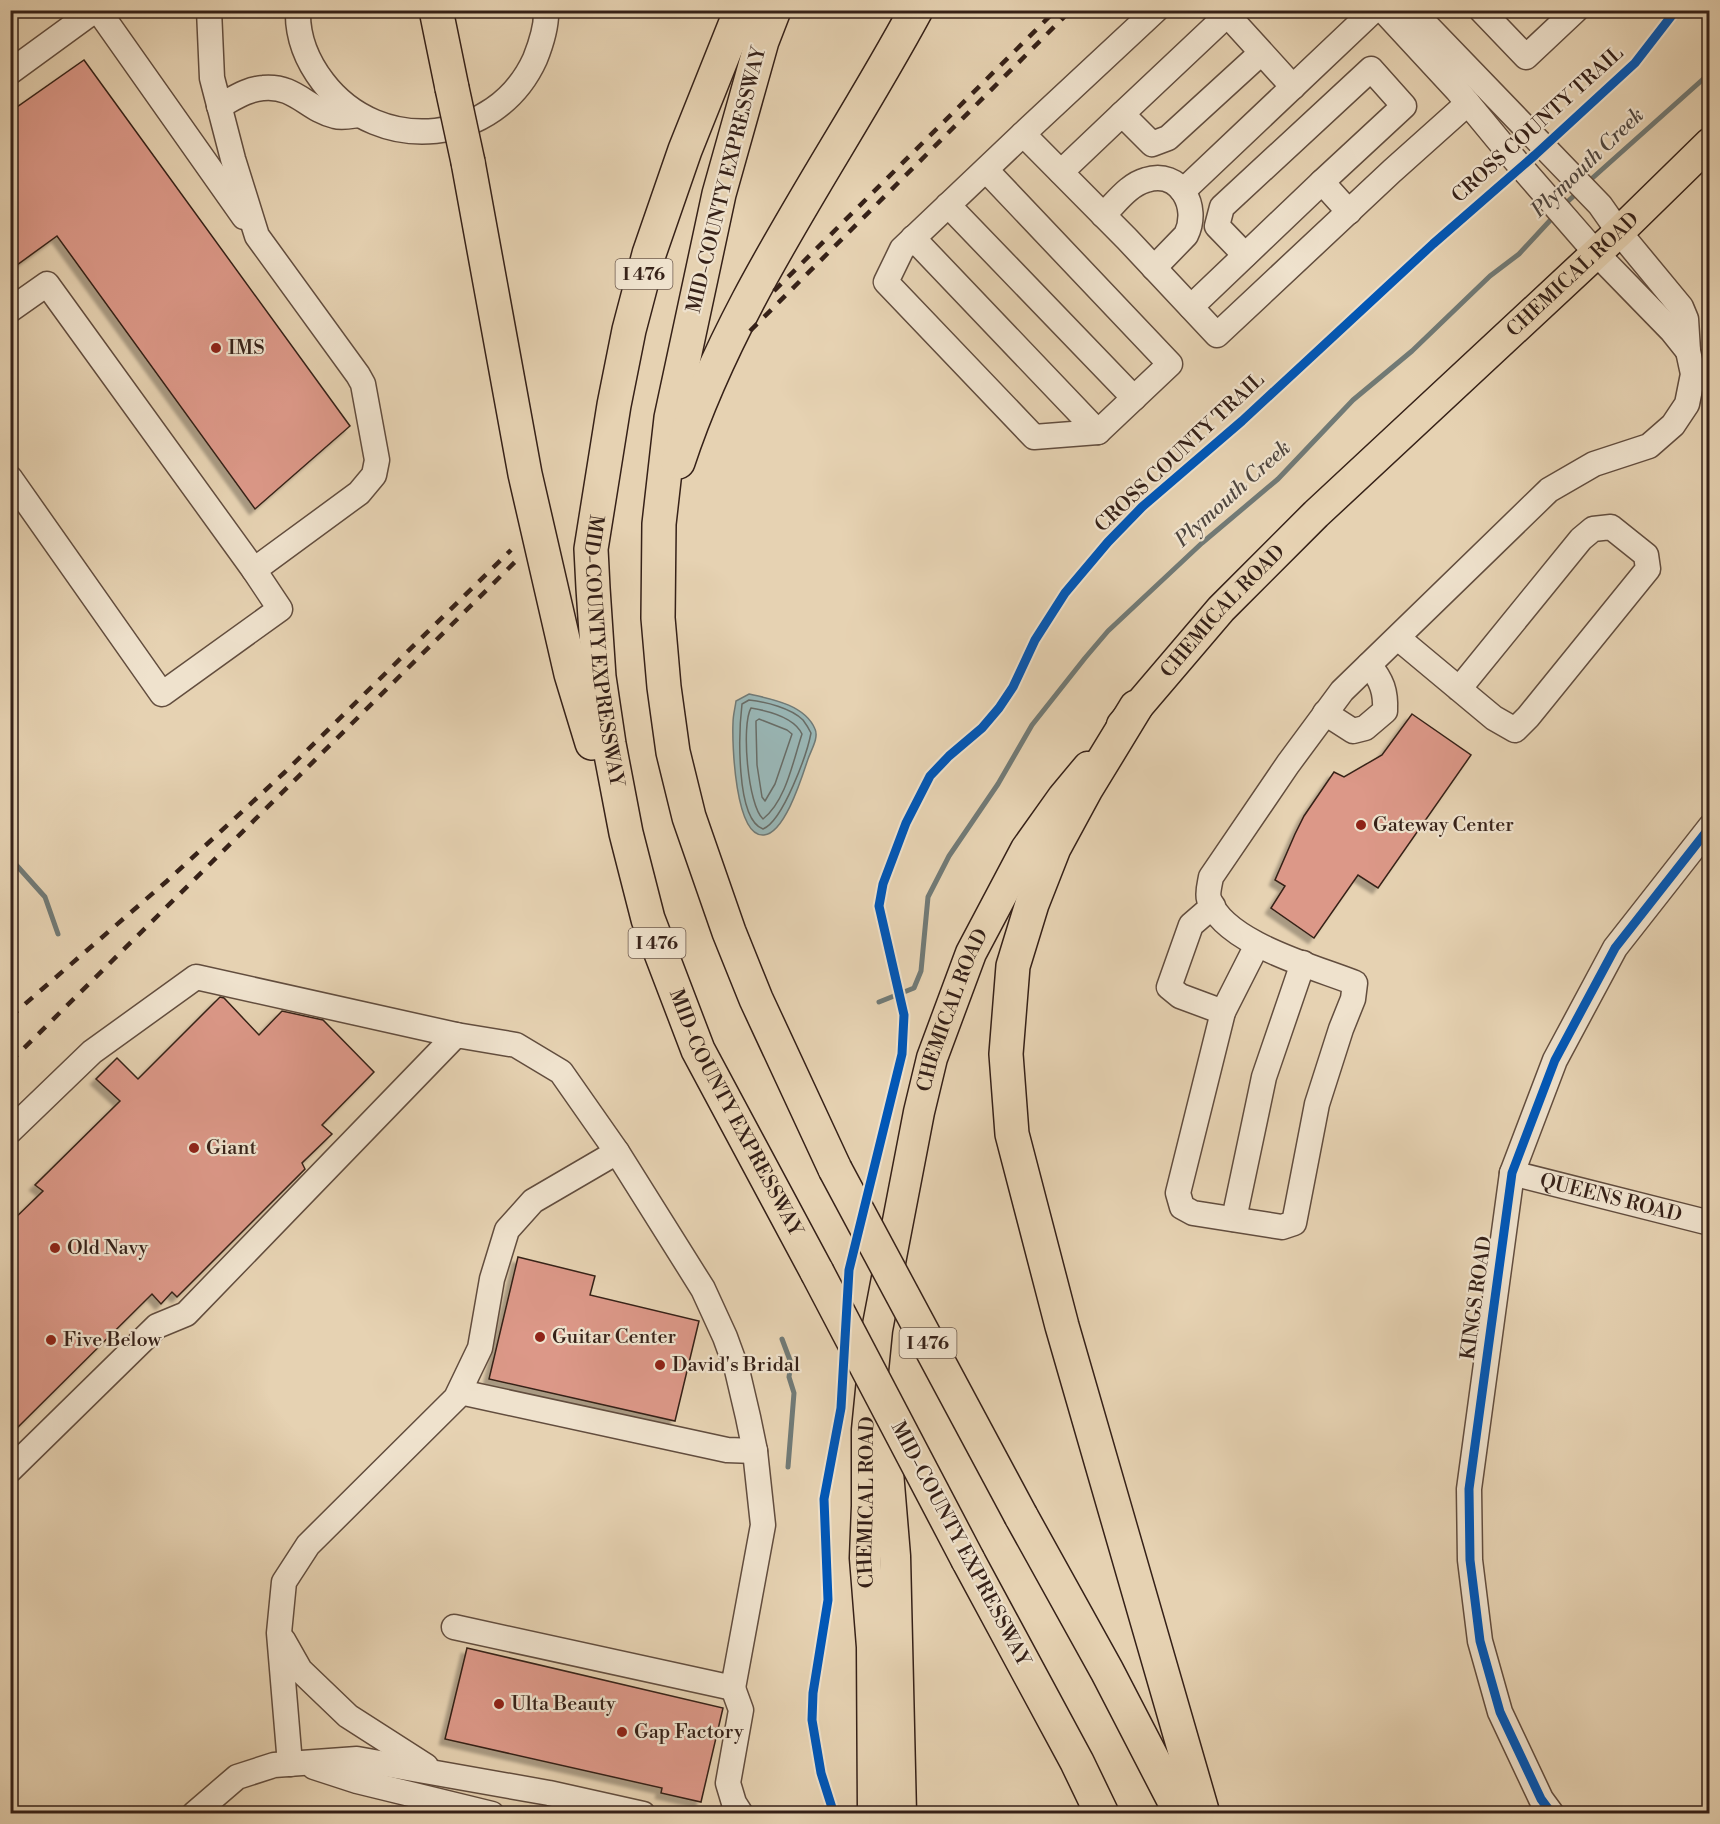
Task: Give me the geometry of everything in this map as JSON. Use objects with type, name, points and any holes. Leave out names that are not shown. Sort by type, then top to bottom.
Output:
[{"type":"highway","points":[[435,10],[468,162],[525,474],[566,652],[590,737],[626,833]]},
{"type":"highway","points":[[447,10],[452,87]]},
{"type":"highway","name":"MID-COUNTY EXPRESSWAY","points":[[741,10],[685,150],[649,254],[629,330],[616,394],[591,549],[599,677],[626,833],[648,919],[698,1050],[1077,1762],[1102,1814]]},
{"type":"highway","name":"MID-COUNTY EXPRESSWAY","points":[[774,10],[762,41],[719,194],[691,316],[671,418],[659,524],[658,618],[673,752],[689,817],[729,933],[756,999],[835,1170],[1181,1814]]},
{"type":"highway","points":[[659,524],[690,430],[713,372],[740,316],[814,182],[916,10]]},
{"type":"highway","points":[[1136,707],[1086,789],[1054,848],[1032,904],[1013,966],[1006,1054],[1012,1134],[1062,1326],[1203,1814]]},
{"type":"main road","name":"CHEMICAL ROAD","points":[[873,1814],[872,1647],[865,1558],[867,1430],[877,1330],[919,1112],[932,1058],[971,953],[1026,849],[1063,797],[1136,707],[1221,609],[1316,514],[1596,253],[1710,143]]},
{"type":"main road","name":"CHEMICAL ROAD","points":[[901,1814],[896,1556],[887,1460],[888,1362],[903,1193]]},
{"type":"street","points":[[10,72],[97,10],[363,384],[377,460],[374,475],[359,493],[254,570]]},
{"type":"street","points":[[209,10],[212,78],[233,159],[257,236]]},
{"type":"street","points":[[298,10],[305,53],[314,70],[337,98],[358,116],[388,128],[418,132],[445,129],[478,119],[496,108],[521,83],[538,52],[546,10]]},
{"type":"street","points":[[986,170],[1170,364],[1098,432],[1034,437],[886,282],[902,249],[1156,10]]},
{"type":"street","points":[[1183,191],[1374,10]]},
{"type":"street","points":[[1383,10],[1468,103],[1596,253],[1672,331],[1688,351]]},
{"type":"street","points":[[1257,945],[1223,1012],[1178,1194],[1182,1207],[1193,1213],[1282,1227],[1294,1223],[1317,1104],[1353,999],[1355,982],[1257,945],[1218,918],[1208,897],[1212,877],[1288,764],[1342,691],[1549,490],[1594,464],[1649,446],[1673,425],[1687,405],[1694,374],[1688,351],[1686,319],[1681,307],[1600,205],[1412,10]]},
{"type":"street","points":[[1490,14],[1526,57],[1576,10]]},
{"type":"street","points":[[1061,172],[1225,13],[1293,87]]},
{"type":"street","points":[[1122,114],[1152,144],[1168,138],[1261,53]]},
{"type":"street","points":[[1191,307],[1404,106],[1371,69],[1222,207],[1217,226],[1245,255]]},
{"type":"street","points":[[219,106],[246,92],[261,88],[278,88],[291,91],[326,113],[338,117],[358,116]]},
{"type":"street","points":[[1023,134],[1217,335],[1468,103]]},
{"type":"street","points":[[1103,215],[1134,185],[1146,180],[1166,180],[1183,191],[1191,210],[1189,230],[1154,268]]},
{"type":"street","points":[[1322,182],[1349,212]]},
{"type":"street","points":[[948,205],[1134,398]]},
{"type":"street","points":[[913,238],[1098,432]]},
{"type":"street","points":[[10,310],[47,284],[280,609],[162,694],[10,478]]},
{"type":"street","points":[[1398,638],[1459,689],[1494,718],[1515,730],[1648,569],[1646,555],[1611,527],[1593,529],[1581,538],[1459,689]]},
{"type":"street","points":[[1326,713],[1353,731],[1365,728],[1384,711],[1386,695],[1379,677],[1369,665]]},
{"type":"street","name":"KINGS ROAD","points":[[1552,1814],[1541,1799],[1500,1712],[1480,1641],[1470,1560],[1469,1488],[1512,1173],[1555,1060],[1615,948],[1710,827]]},
{"type":"street","points":[[1213,906],[1191,925],[1169,987],[1180,996],[1223,1012]]},
{"type":"street","points":[[1234,1219],[1264,1077],[1304,963]]},
{"type":"street","points":[[10,1131],[92,1052],[196,977],[456,1035],[516,1045],[561,1072],[617,1152],[703,1289],[737,1370],[755,1451],[763,1525],[733,1688],[741,1710],[728,1783],[734,1803],[741,1814]]},
{"type":"street","points":[[10,1470],[158,1326],[186,1314],[456,1035]]},
{"type":"street","points":[[296,1763],[279,1633],[284,1582],[308,1545],[456,1398],[480,1348],[492,1279],[507,1230],[533,1202],[617,1152]]},
{"type":"street","name":"QUEENS ROAD","points":[[1512,1173],[1710,1223]]},
{"type":"street","points":[[459,1392],[727,1450],[755,1451]]},
{"type":"street","points":[[454,1627],[733,1688]]},
{"type":"street","points":[[279,1633],[300,1670],[348,1716],[438,1773]]},
{"type":"street","points":[[194,1814],[237,1777],[274,1765],[357,1759],[549,1793],[643,1814]]},
{"type":"street","points":[[296,1763],[357,1781],[492,1814]]},
{"type":"water","points":[[749,694],[787,704],[796,709],[810,721],[816,733],[814,744],[786,815],[772,832],[764,835],[754,832],[747,822],[737,788],[733,749],[734,715],[736,701]]},
{"type":"building","name":"IMS","points":[[84,60],[350,426],[255,509],[57,236],[10,270],[10,112]]},
{"type":"building","name":"Gateway Center","points":[[1412,714],[1471,755],[1378,888],[1358,875],[1314,938],[1271,908],[1285,886],[1275,880],[1295,834],[1304,816],[1334,772],[1344,777],[1382,755]]},
{"type":"building","name":"Giant","points":[[220,997],[224,998],[259,1035],[282,1011],[323,1020],[374,1072],[322,1125],[332,1134],[302,1163],[305,1169],[177,1297],[172,1292],[161,1304],[152,1294],[10,1435],[10,1223],[43,1191],[35,1185],[120,1101],[96,1079],[117,1058],[138,1079]]},
{"type":"building","points":[[518,1257],[595,1276],[590,1295],[699,1321],[675,1421],[489,1379]]},
{"type":"building","points":[[467,1648],[723,1708],[701,1802],[661,1793],[662,1788],[445,1739]]},
{"type":"waterway","name":"Plymouth Creek","points":[[1588,182],[1710,73]]},
{"type":"waterway","name":"Plymouth Creek","points":[[1564,205],[1579,191]]},
{"type":"waterway","name":"Plymouth Creek","points":[[879,1002],[914,988],[921,971],[928,897],[949,856],[998,784],[1032,725],[1108,631],[1202,543],[1278,479],[1353,400],[1412,351],[1490,276],[1519,254],[1556,214]]},
{"type":"waterway","points":[[10,858],[45,897],[58,934]]},
{"type":"waterway","name":"Plymouth Creek","points":[[782,1339],[791,1363],[789,1377],[794,1393],[788,1467]]},
{"type":"railway","points":[[774,291],[1056,10]]},
{"type":"railway","points":[[750,331],[1071,10]]},
{"type":"railway","points":[[10,1017],[167,881],[285,772],[511,550]]},
{"type":"railway","points":[[10,1062],[517,560]]},
{"type":"cycle path","name":"CROSS COUNTY TRAIL","points":[[834,1814],[821,1773],[812,1720],[813,1693],[828,1600],[824,1499],[841,1408],[849,1270],[902,1054],[904,1015],[879,906],[883,884],[906,823],[930,776],[949,756],[982,728],[999,708],[1013,687],[1035,640],[1065,593],[1108,542],[1142,507],[1242,421],[1433,244],[1635,63],[1676,10]]},
{"type":"cycle path","points":[[1552,1814],[1541,1799],[1500,1712],[1480,1641],[1470,1560],[1469,1489],[1512,1173],[1555,1060],[1615,948],[1710,827]]},
{"type":"place","name":"IMS","points":[[216,348]]},
{"type":"place","name":"Gateway Center","points":[[1361,825]]},
{"type":"place","name":"Giant","points":[[194,1148]]},
{"type":"place","name":"Old Navy","points":[[55,1248]]},
{"type":"place","name":"Guitar Center","points":[[540,1337]]},
{"type":"place","name":"Five Below","points":[[51,1340]]},
{"type":"place","name":"David's Bridal","points":[[660,1365]]},
{"type":"place","name":"Ulta Beauty","points":[[499,1704]]},
{"type":"place","name":"Gap Factory","points":[[622,1732]]}]
